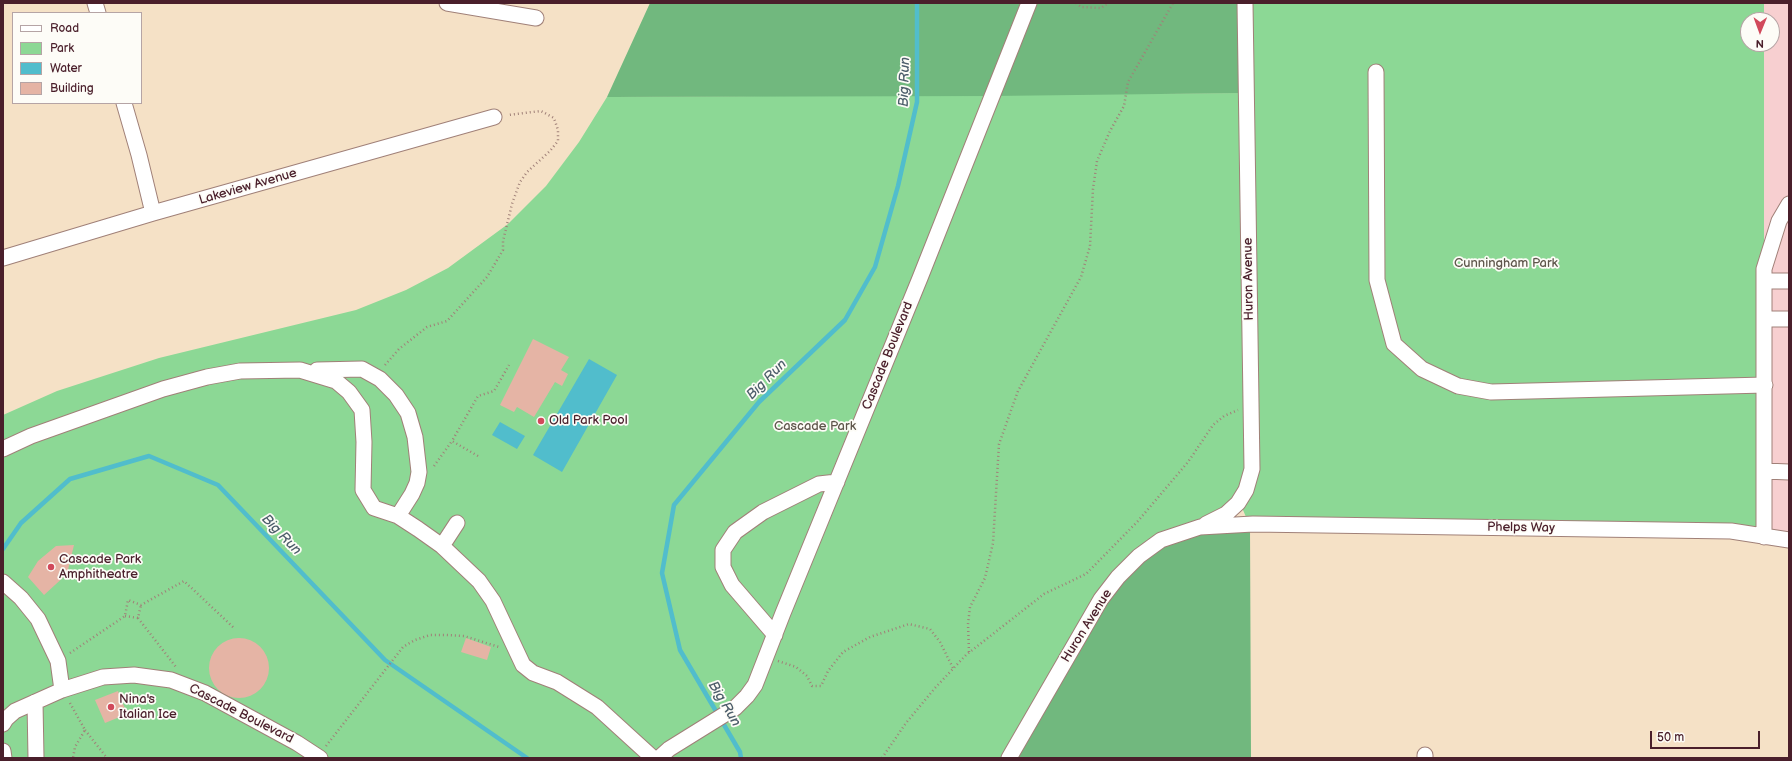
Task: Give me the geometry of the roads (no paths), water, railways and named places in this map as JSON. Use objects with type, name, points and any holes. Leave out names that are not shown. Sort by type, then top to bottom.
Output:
[{"type":"street","points":[[447,3],[536,18]]},
{"type":"street","name":"Cascade Boulevard","points":[[659,758],[669,749],[695,732],[736,708],[755,685],[923,271],[1029,3]]},
{"type":"street","name":"Huron Avenue","points":[[1008,758],[1101,600],[1118,576],[1139,556],[1161,540],[1197,528],[1226,514],[1238,502],[1246,490],[1252,469],[1252,409],[1244,3]]},
{"type":"street","points":[[1376,72],[1378,280],[1394,344],[1422,369],[1458,386],[1491,392],[1765,386]]},
{"type":"street","points":[[124,104],[139,155],[153,214]]},
{"type":"street","name":"Lakeview Avenue","points":[[3,258],[494,117]]},
{"type":"street","points":[[1764,537],[1764,270],[1784,221],[1789,204]]},
{"type":"street","points":[[1764,281],[1789,281]]},
{"type":"street","points":[[1765,319],[1789,320]]},
{"type":"street","points":[[3,450],[39,433],[163,389],[207,377],[240,371],[362,369],[375,376],[396,395],[408,413],[415,437],[419,472],[418,483],[398,516]]},
{"type":"street","points":[[300,370],[336,381],[349,392],[362,410],[364,442],[363,490],[374,508],[398,516],[442,546],[479,581],[494,601],[523,665],[533,672],[557,682],[597,707],[653,758]]},
{"type":"street","points":[[1765,471],[1789,472]]},
{"type":"street","points":[[775,635],[732,585],[723,567],[723,550],[735,532],[763,512],[819,484],[837,482]]},
{"type":"street","points":[[1246,490],[1244,510],[1246,517],[1254,524]]},
{"type":"street","points":[[442,546],[457,523]]},
{"type":"street","name":"Huron Avenue","points":[[1197,528],[1254,524]]},
{"type":"street","name":"Phelps Way","points":[[1254,524],[1723,531],[1789,540]]},
{"type":"street","points":[[3,582],[21,598],[38,619],[58,661],[62,690]]},
{"type":"street","name":"Cascade Boulevard","points":[[3,724],[15,711],[62,690],[103,677],[134,675],[171,680],[192,688],[246,714],[319,757]]},
{"type":"street","points":[[35,702],[36,758]]},
{"type":"street","points":[[3,751],[4,758]]},
{"type":"water","points":[[589,359],[617,375],[562,472],[533,455]]},
{"type":"water","points":[[500,422],[525,436],[517,449],[492,435]]},
{"type":"waterway","name":"Big Run","points":[[741,758],[740,752],[680,650],[662,573],[674,505],[759,402],[845,320],[875,267],[898,186],[917,102],[917,3]]},
{"type":"waterway","name":"Big Run","points":[[3,549],[21,523],[70,479],[149,456],[218,485],[385,660],[527,758]]},
{"type":"place","name":"Old Park Pool","points":[[541,421]]},
{"type":"place","name":"Cascade Park Amphitheatre","points":[[51,567]]},
{"type":"place","name":"Nina's Italian Ice","points":[[111,707]]},
{"type":"park label","name":"Cunningham Park","points":[[1506,264]]},
{"type":"park label","name":"Cascade Park","points":[[815,427]]}]
